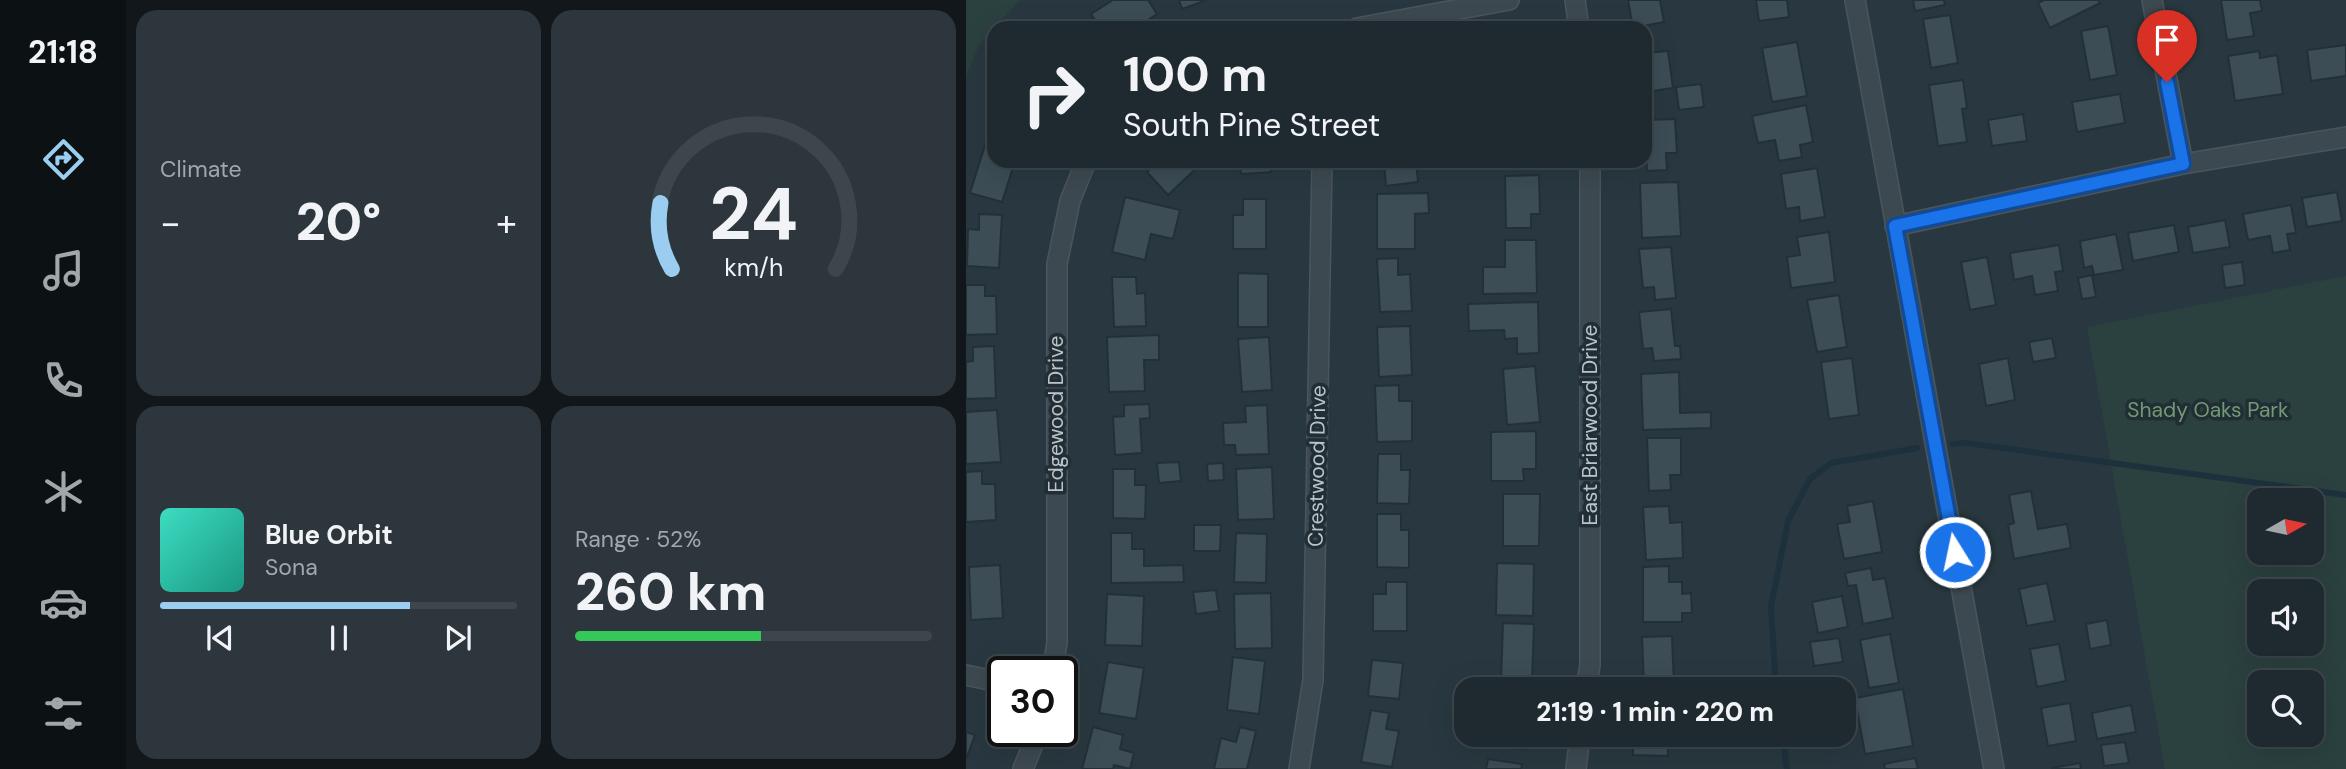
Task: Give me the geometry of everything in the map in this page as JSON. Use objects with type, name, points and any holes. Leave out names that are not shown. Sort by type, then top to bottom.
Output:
[{"type":"street","points":[[1395,21],[1509,0]]},
{"type":"street","points":[[1575,0],[1578,21]]},
{"type":"street","points":[[1855,0],[1994,769]]},
{"type":"street","points":[[2152,0],[2183,164]]},
{"type":"street","points":[[1895,226],[2183,164],[2346,137]]},
{"type":"street","name":"Edgewood Drive","points":[[1055,656],[1057,643],[1057,264],[1070,201],[1083,168]]},
{"type":"street","name":"Crestwood Drive","points":[[1299,769],[1313,680],[1322,168]]},
{"type":"street","name":"East Briarwood Drive","points":[[1588,677],[1590,168]]},
{"type":"street","points":[[966,675],[987,680]]},
{"type":"street","points":[[1023,769],[1032,747]]},
{"type":"street","points":[[1576,769],[1579,747]]},
{"type":"green space","points":[[966,0],[1020,0],[1001,21],[987,21],[987,36],[979,45],[966,76]]},
{"type":"green space","name":"Shady Oaks Park","points":[[2346,276],[2346,769],[2165,769],[2087,327]]},
{"type":"building","points":[[1113,0],[1148,0],[1157,14],[1146,21],[1096,21],[1091,14]]},
{"type":"building","points":[[1179,0],[1207,0],[1182,9]]},
{"type":"building","points":[[1628,0],[1660,0],[1664,22],[1652,24],[1652,21],[1632,21]]},
{"type":"building","points":[[1756,0],[1787,0],[1789,17],[1759,21]]},
{"type":"building","points":[[1913,0],[1944,0],[1945,5],[1915,11]]},
{"type":"building","points":[[2044,0],[2098,0],[2100,3],[2050,28],[2038,3]]},
{"type":"building","points":[[2221,0],[2260,0],[2262,11],[2250,13],[2254,36],[2227,40]]},
{"type":"building","points":[[1950,15],[1958,63],[1931,68],[1923,19]]},
{"type":"building","points":[[2108,26],[2117,75],[2090,80],[2081,31]]},
{"type":"building","points":[[1797,42],[1807,96],[1772,102],[1762,48]]},
{"type":"building","points":[[2346,45],[2346,76],[2311,81],[2307,50]]},
{"type":"building","points":[[1668,51],[1673,88],[1652,91],[1652,52]]},
{"type":"building","points":[[2259,51],[2260,58],[2277,55],[2283,94],[2235,101],[2228,56]]},
{"type":"building","points":[[1963,80],[1967,108],[1962,109],[1967,142],[1938,146],[1929,85]]},
{"type":"building","points":[[1701,84],[1704,107],[1679,110],[1676,87]]},
{"type":"building","points":[[2120,94],[2125,123],[2077,132],[2072,102]]},
{"type":"building","points":[[1806,105],[1813,142],[1800,145],[1802,157],[1779,161],[1775,140],[1758,143],[1752,116]]},
{"type":"building","points":[[2023,114],[2027,141],[1992,146],[1988,120]]},
{"type":"building","points":[[1675,119],[1677,153],[1666,153],[1667,170],[1647,171],[1647,168],[1652,168],[1652,120]]},
{"type":"building","points":[[987,139],[987,168],[1013,168],[1002,202],[970,193]]},
{"type":"building","points":[[1151,168],[1197,168],[1168,195],[1147,172]]},
{"type":"building","points":[[1241,168],[1271,168],[1271,172],[1241,174]]},
{"type":"building","points":[[1385,168],[1417,168],[1418,182],[1386,186]]},
{"type":"building","points":[[1817,168],[1825,217],[1800,221],[1799,207],[1786,209],[1781,174]]},
{"type":"building","points":[[1539,175],[1540,214],[1531,214],[1531,228],[1506,228],[1505,176]]},
{"type":"building","points":[[1678,182],[1681,236],[1642,238],[1640,183]]},
{"type":"building","points":[[2337,192],[2342,221],[2307,227],[2302,198]]},
{"type":"building","points":[[1428,193],[1429,213],[1415,214],[1415,249],[1377,249],[1377,194]]},
{"type":"building","points":[[1125,197],[1180,210],[1173,239],[1151,234],[1145,260],[1112,252]]},
{"type":"building","points":[[1243,199],[1266,199],[1266,249],[1233,249],[1233,215],[1243,215]]},
{"type":"building","points":[[2291,205],[2296,233],[2287,234],[2290,250],[2273,253],[2270,236],[2248,240],[2243,214]]},
{"type":"building","points":[[979,214],[1002,215],[999,268],[967,266],[968,229],[979,230]]},
{"type":"building","points":[[2225,220],[2230,247],[2193,253],[2188,227]]},
{"type":"building","points":[[2174,225],[2179,252],[2133,261],[2128,233]]},
{"type":"building","points":[[1829,232],[1835,282],[1791,288],[1787,257],[1800,255],[1797,237]]},
{"type":"building","points":[[2116,234],[2123,270],[2094,275],[2092,266],[2084,268],[2080,241]]},
{"type":"building","points":[[1505,240],[1536,240],[1537,293],[1483,294],[1483,267],[1505,267]]},
{"type":"building","points":[[2059,245],[2063,271],[2055,272],[2058,291],[2035,295],[2032,276],[2014,280],[2010,253]]},
{"type":"building","points":[[1671,247],[1676,298],[1655,300],[1654,287],[1643,288],[1639,249]]},
{"type":"building","points":[[1987,257],[1996,305],[1970,310],[1961,262]]},
{"type":"building","points":[[1398,258],[1398,275],[1410,274],[1412,311],[1380,312],[1377,259]]},
{"type":"building","points":[[2242,262],[2245,285],[2225,288],[2222,265]]},
{"type":"building","points":[[1238,273],[1268,274],[1268,327],[1238,327]]},
{"type":"building","points":[[2092,275],[2096,297],[2082,299],[2078,278]]},
{"type":"building","points":[[1112,277],[1136,277],[1137,294],[1145,293],[1146,326],[1114,327]]},
{"type":"building","points":[[966,285],[985,285],[985,296],[996,296],[997,334],[966,335]]},
{"type":"building","points":[[1839,295],[1847,347],[1817,352],[1807,300]]},
{"type":"building","points":[[1538,302],[1539,353],[1517,354],[1517,338],[1505,339],[1504,330],[1469,331],[1468,304]]},
{"type":"building","points":[[1671,309],[1675,346],[1680,346],[1681,359],[1654,361],[1652,348],[1643,349],[1639,312]]},
{"type":"building","points":[[1410,326],[1412,375],[1379,377],[1377,327]]},
{"type":"building","points":[[1159,335],[1159,360],[1144,360],[1145,391],[1109,392],[1107,337]]},
{"type":"building","points":[[1269,337],[1272,390],[1242,392],[1238,339]]},
{"type":"building","points":[[2052,338],[2056,358],[2033,362],[2029,342]]},
{"type":"building","points":[[994,346],[996,398],[966,399],[966,362],[973,361],[973,347]]},
{"type":"building","points":[[1852,358],[1859,415],[1829,419],[1821,362]]},
{"type":"building","points":[[2008,358],[2015,400],[1986,406],[1979,364]]},
{"type":"building","points":[[1535,366],[1540,422],[1507,425],[1503,369]]},
{"type":"building","points":[[1679,372],[1680,413],[1711,412],[1711,428],[1643,430],[1641,374]]},
{"type":"building","points":[[1399,385],[1399,401],[1412,401],[1412,441],[1377,442],[1375,386]]},
{"type":"building","points":[[1149,404],[1150,418],[1140,419],[1142,453],[1115,455],[1113,417],[1124,416],[1124,405]]},
{"type":"building","points":[[1267,405],[1269,454],[1236,455],[1235,445],[1224,445],[1223,423],[1246,422],[1245,406]]},
{"type":"building","points":[[997,410],[1001,462],[966,464],[966,412]]},
{"type":"building","points":[[1536,431],[1536,469],[1523,469],[1524,481],[1491,481],[1491,432]]},
{"type":"building","points":[[1647,438],[1681,438],[1681,475],[1670,475],[1671,490],[1649,491]]},
{"type":"building","points":[[1378,454],[1401,454],[1401,470],[1410,470],[1409,504],[1377,503]]},
{"type":"building","points":[[1179,462],[1181,481],[1159,483],[1157,463]]},
{"type":"building","points":[[1223,463],[1224,480],[1208,481],[1207,464]]},
{"type":"building","points":[[1272,467],[1274,519],[1238,520],[1236,469]]},
{"type":"building","points":[[1113,469],[1135,469],[1135,485],[1146,485],[1145,519],[1113,518]]},
{"type":"building","points":[[982,471],[982,484],[995,484],[996,520],[966,522],[966,472]]},
{"type":"building","points":[[2031,491],[2038,529],[2067,524],[2071,548],[2014,559],[2008,525],[2014,523],[2009,495]]},
{"type":"building","points":[[1503,494],[1540,494],[1539,546],[1503,546]]},
{"type":"building","points":[[1873,501],[1882,552],[1844,559],[1837,524],[1850,522],[1847,506]]},
{"type":"building","points":[[1669,506],[1670,523],[1682,522],[1683,558],[1646,560],[1643,507]]},
{"type":"building","points":[[1377,514],[1401,514],[1401,530],[1409,530],[1409,568],[1377,567]]},
{"type":"building","points":[[1194,525],[1221,525],[1220,551],[1194,551]]},
{"type":"building","points":[[1111,533],[1132,533],[1132,549],[1144,549],[1144,566],[1183,565],[1184,582],[1111,583]]},
{"type":"building","points":[[1236,533],[1267,534],[1266,583],[1234,582]]},
{"type":"building","points":[[1497,563],[1534,564],[1533,616],[1496,615]]},
{"type":"building","points":[[1000,565],[1003,618],[971,620],[969,567]]},
{"type":"building","points":[[1669,566],[1669,582],[1682,582],[1682,594],[1691,593],[1692,613],[1682,613],[1682,622],[1643,622],[1643,567]]},
{"type":"building","points":[[1871,568],[1873,580],[1885,578],[1893,618],[1863,624],[1856,585],[1848,586],[1845,573]]},
{"type":"building","points":[[1386,582],[1407,582],[1407,631],[1373,631],[1373,594],[1386,594]]},
{"type":"building","points":[[2047,583],[2055,621],[2027,626],[2019,589]]},
{"type":"building","points":[[1216,590],[1219,611],[1196,614],[1193,592]]},
{"type":"building","points":[[1271,593],[1272,648],[1235,649],[1234,594]]},
{"type":"building","points":[[1107,594],[1144,596],[1142,646],[1105,645]]},
{"type":"building","points":[[1842,596],[1848,627],[1818,633],[1812,602]]},
{"type":"building","points":[[2107,620],[2111,645],[2090,649],[2086,624]]},
{"type":"building","points":[[1503,623],[1534,624],[1532,677],[1501,677]]},
{"type":"building","points":[[1890,634],[1899,683],[1869,688],[1860,640]]},
{"type":"building","points":[[1672,636],[1674,677],[1644,677],[1642,637]]},
{"type":"building","points":[[1839,638],[1843,662],[1814,666],[1810,642]]},
{"type":"building","points":[[2059,644],[2066,681],[2037,687],[2030,649]]},
{"type":"building","points":[[1233,657],[1265,661],[1259,714],[1227,710]]},
{"type":"building","points":[[1372,660],[1403,663],[1399,699],[1368,696]]},
{"type":"building","points":[[1108,662],[1144,668],[1136,719],[1099,713]]},
{"type":"building","points":[[1903,689],[1913,746],[1865,754],[1856,698]]},
{"type":"building","points":[[2070,703],[2076,741],[2048,746],[2041,708]]},
{"type":"building","points":[[2131,705],[2136,732],[2097,739],[2092,713]]},
{"type":"building","points":[[1371,710],[1389,713],[1386,729],[1399,731],[1392,767],[1361,762]]},
{"type":"building","points":[[1093,727],[1123,735],[1120,749],[1134,753],[1130,769],[1114,765],[1113,769],[1082,769]]},
{"type":"building","points":[[1240,727],[1256,731],[1247,769],[1214,769],[1221,738],[1236,742]]},
{"type":"building","points":[[966,732],[975,735],[966,760]]},
{"type":"building","points":[[2125,742],[2129,763],[2104,766],[2101,745]]},
{"type":"building","points":[[1633,747],[1668,747],[1668,756],[1633,755]]},
{"type":"building","points":[[1915,758],[1918,769],[1885,769],[1884,764]]},
{"type":"building","points":[[1488,759],[1522,764],[1521,769],[1486,769]]},
{"type":"building","points":[[2080,763],[2081,769],[2052,769],[2052,768]]},
{"type":"waterway","points":[[1953,444],[1966,443],[2346,495]]},
{"type":"waterway","points":[[1775,677],[1771,606],[1788,521],[1810,479],[1831,463],[1917,448]]},
{"type":"waterway","points":[[1784,747],[1787,769]]},
{"type":"route","points":[[1955,552],[1895,226],[2183,164],[2167,82]]}]
